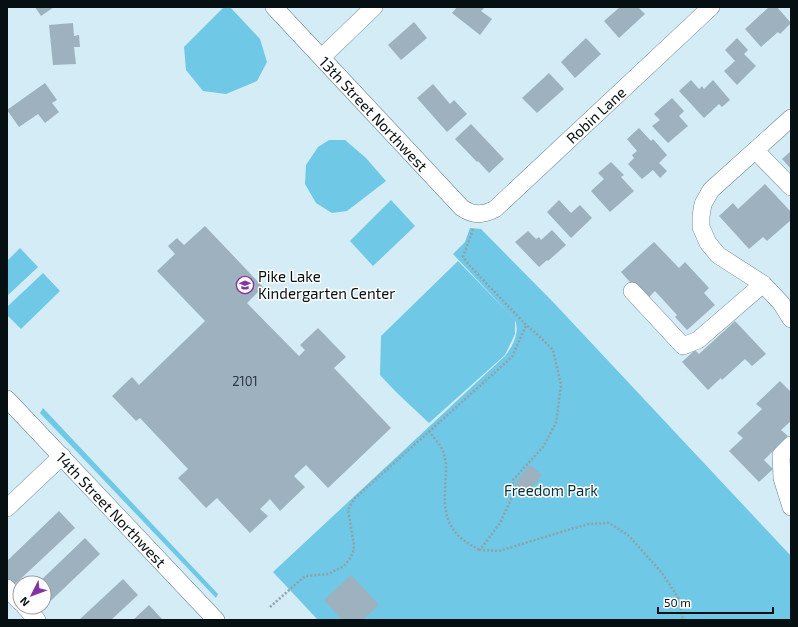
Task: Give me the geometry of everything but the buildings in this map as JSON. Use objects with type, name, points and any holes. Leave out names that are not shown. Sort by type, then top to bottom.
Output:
[{"type":"street","name":"13th Street Northwest","points":[[274,7],[462,208],[469,213],[477,214]]},
{"type":"street","points":[[322,57],[374,7]]},
{"type":"street","name":"Robin Lane","points":[[477,214],[485,214],[495,209],[711,7]]},
{"type":"street","points":[[791,118],[711,190],[704,204],[701,216],[701,227],[708,243],[718,255],[763,284],[781,303],[791,319]]},
{"type":"street","points":[[756,151],[791,187]]},
{"type":"street","points":[[632,291],[683,346],[698,340],[763,284]]},
{"type":"street","name":"14th Street Northwest","points":[[7,399],[216,620]]},
{"type":"street","points":[[791,445],[781,455],[782,478],[791,508]]},
{"type":"street","points":[[7,508],[62,456]]},
{"type":"path","points":[[477,214],[463,257],[526,325],[553,350],[561,384],[556,423],[543,447],[513,480],[513,495],[500,523],[480,550]]},
{"type":"path","points":[[270,607],[305,576],[328,574],[344,566],[353,552],[354,545],[348,510],[354,499],[512,357],[526,325]]},
{"type":"path","points":[[429,431],[441,448],[445,457],[445,510],[447,519],[452,529],[470,545],[480,550],[499,551],[590,524],[609,524],[628,535],[662,573],[679,600],[683,620]]},
{"type":"green space","points":[[224,7],[230,7],[260,39],[267,62],[257,81],[226,94],[203,91],[186,70],[184,47]]},
{"type":"green space","points":[[329,140],[345,140],[366,158],[386,181],[347,211],[332,213],[316,203],[305,184],[306,165],[318,147]]},
{"type":"green space","points":[[391,200],[415,226],[373,266],[350,241]]},
{"type":"green space","name":"Freedom Park","points":[[470,228],[481,229],[553,302],[791,556],[791,620],[318,620],[273,572],[505,356],[511,348],[517,330],[515,320],[515,334],[505,355],[429,423],[380,375],[381,336],[458,261],[514,319],[453,254],[465,242]]},
{"type":"green space","points":[[20,248],[38,267],[7,296],[7,261]]},
{"type":"green space","points":[[43,273],[60,291],[21,329],[7,315],[7,307]]},
{"type":"green space","points":[[43,408],[218,594],[216,598],[40,413]]},
{"type":"place","name":"Pike Lake Kindergarten Center","points":[[245,285]]}]
